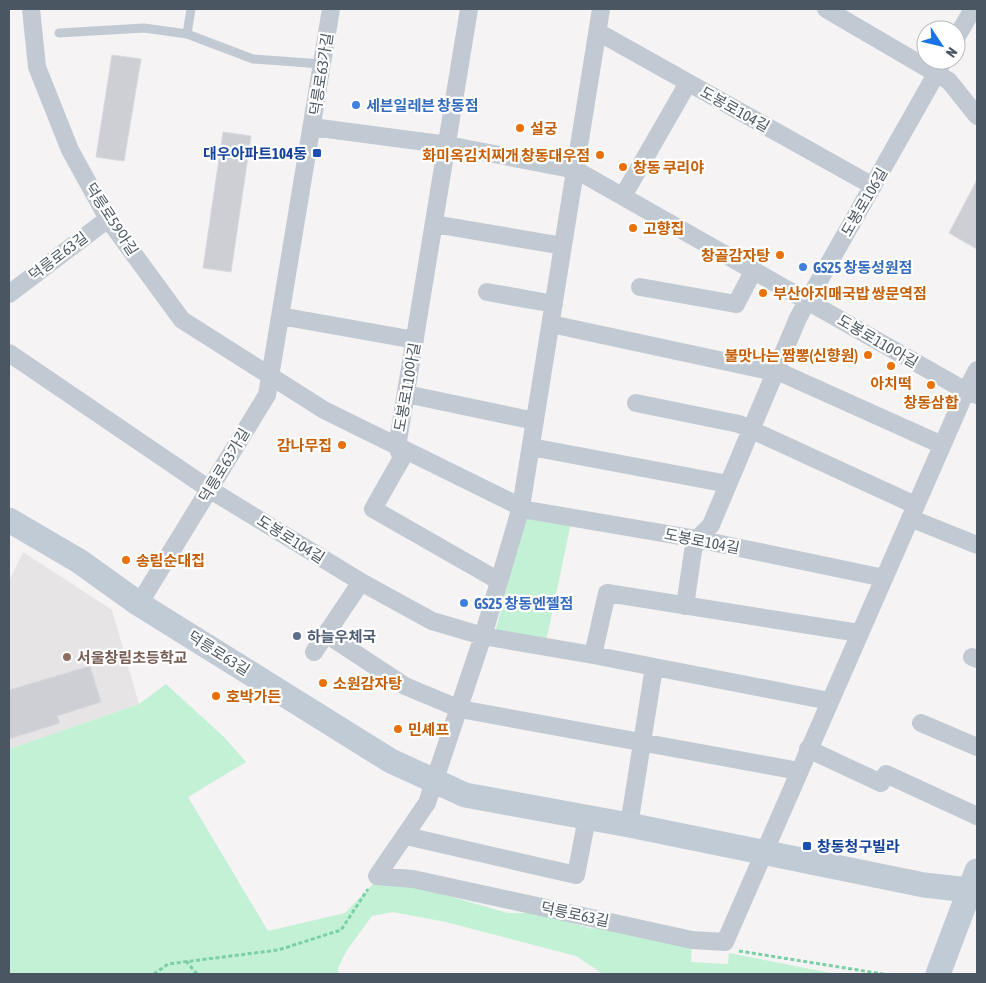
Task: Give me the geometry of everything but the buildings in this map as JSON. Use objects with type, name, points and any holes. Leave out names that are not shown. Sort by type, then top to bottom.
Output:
[{"type":"street","name":"덕릉로59아길","points":[[31,9],[37,66],[70,150],[108,219],[182,320],[270,376]]},
{"type":"street","name":"덕릉로63가길","points":[[139,604],[267,394],[331,9]]},
{"type":"street","points":[[448,145],[469,9]]},
{"type":"street","points":[[377,876],[428,803],[433,780],[460,709],[483,636],[521,507],[601,9]]},
{"type":"street","points":[[826,9],[916,54]]},
{"type":"street","points":[[966,21],[973,9]]},
{"type":"street","name":"도봉로104길","points":[[598,32],[873,186]]},
{"type":"street","name":"도봉로106길","points":[[697,539],[711,525],[798,318],[938,70]]},
{"type":"street","points":[[942,70],[977,116]]},
{"type":"street","points":[[623,196],[688,83]]},
{"type":"street","name":"도봉로110아길","points":[[312,126],[448,145],[576,170],[971,393]]},
{"type":"street","name":"도봉로110아길","points":[[448,145],[397,447],[402,458],[373,509],[499,581]]},
{"type":"street","name":"덕릉로63길","points":[[10,287],[108,219]]},
{"type":"street","points":[[434,224],[564,246]]},
{"type":"street","points":[[640,287],[736,304],[754,270]]},
{"type":"street","points":[[486,292],[554,304]]},
{"type":"street","points":[[280,316],[415,340]]},
{"type":"street","points":[[551,324],[784,374],[942,445]]},
{"type":"street","name":"도봉로104길","points":[[9,353],[209,489],[361,582],[432,621],[483,636],[593,654],[830,701]]},
{"type":"street","points":[[764,852],[942,445],[971,393],[977,370]]},
{"type":"street","name":"도봉로104길","points":[[270,376],[324,410],[527,510],[697,539],[884,578]]},
{"type":"street","points":[[406,394],[535,421]]},
{"type":"street","points":[[636,404],[739,424],[977,545]]},
{"type":"street","points":[[531,446],[728,484]]},
{"type":"street","name":"덕릉로63길","points":[[9,520],[79,561],[139,604],[391,761],[465,796],[629,825],[924,885],[975,884]]},
{"type":"street","points":[[685,606],[693,551],[697,539]]},
{"type":"street","points":[[314,652],[361,582]]},
{"type":"street","points":[[593,654],[607,593],[859,634]]},
{"type":"street","points":[[326,634],[405,686],[460,709],[799,771]]},
{"type":"street","points":[[629,825],[654,667]]},
{"type":"street","points":[[921,723],[977,747]]},
{"type":"street","points":[[808,749],[880,783],[886,774],[977,816]]},
{"type":"street","points":[[406,836],[576,875],[587,818]]},
{"type":"street","name":"덕릉로63길","points":[[377,876],[413,879],[692,940],[725,942],[764,852]]},
{"type":"street","points":[[938,974],[975,884]]},
{"type":"lane","points":[[188,34],[190,9]]},
{"type":"lane","points":[[59,33],[144,28],[188,34],[253,59],[322,64]]},
{"type":"path","points":[[154,974],[168,964],[278,950],[341,930],[377,876]]},
{"type":"path","points":[[729,950],[883,974]]},
{"type":"path","points":[[186,961],[196,974]]},
{"type":"shaded area","name":"서울창림초등학교","points":[[23,552],[112,610],[139,704],[9,749],[9,581]]},
{"type":"green space","points":[[525,515],[571,523],[546,642],[495,633]]},
{"type":"green space","points":[[166,684],[225,738],[246,762],[188,797],[268,931],[345,913],[374,883],[410,885],[508,913],[535,913],[593,929],[598,922],[692,940],[691,962],[728,964],[729,953],[836,974],[603,974],[576,956],[446,922],[393,912],[372,916],[347,950],[337,970],[340,974],[9,974],[9,749],[139,704]]},
{"type":"place","name":"세븐일레븐 창동점","points":[[356,105]]},
{"type":"place","name":"설궁","points":[[520,128]]},
{"type":"place","name":"대우아파트104동","points":[[317,153]]},
{"type":"place","name":"화미옥김치찌개 창동대우점","points":[[600,155]]},
{"type":"place","name":"창동 쿠리야","points":[[623,167]]},
{"type":"place","name":"고향집","points":[[633,228]]},
{"type":"place","name":"창골감자탕","points":[[780,255]]},
{"type":"place","name":"GS25 창동성원점","points":[[803,267]]},
{"type":"place","name":"부산아지매국밥 쌍문역점","points":[[763,293]]},
{"type":"place","name":"불맛나는 짬뽕(신향원)","points":[[868,355]]},
{"type":"place","name":"아치떡","points":[[891,366]]},
{"type":"place","name":"창동삼합","points":[[931,385]]},
{"type":"place","name":"감나무집","points":[[342,445]]},
{"type":"place","name":"송림순대집","points":[[126,560]]},
{"type":"place","name":"GS25 창동엔젤점","points":[[464,603]]},
{"type":"place","name":"하늘우체국","points":[[297,636]]},
{"type":"place","name":"서울창림초등학교","points":[[67,657]]},
{"type":"place","name":"소원감자탕","points":[[323,683]]},
{"type":"place","name":"호박가든","points":[[216,696]]},
{"type":"place","name":"민셰프","points":[[398,729]]},
{"type":"place","name":"창동청구빌라","points":[[807,846]]}]
